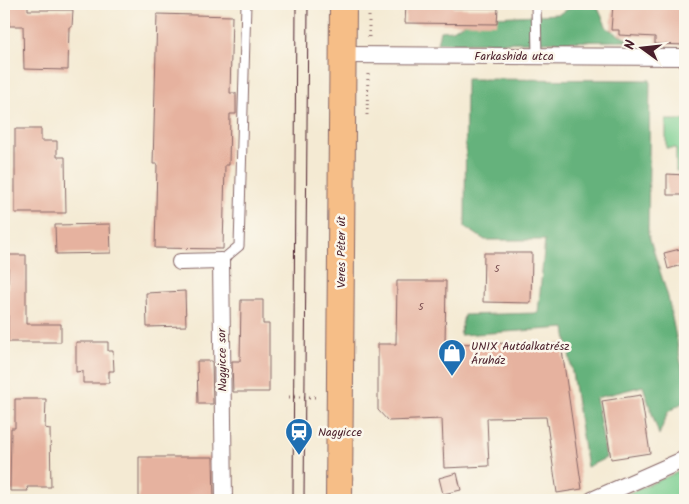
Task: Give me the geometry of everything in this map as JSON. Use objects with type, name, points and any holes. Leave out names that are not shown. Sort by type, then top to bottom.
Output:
[{"type":"main road","name":"Veres Péter út","points":[[338,500],[343,4]]},
{"type":"street","name":"Farkashida utca","points":[[342,55],[685,57]]},
{"type":"street","points":[[180,262],[221,261]]},
{"type":"street","name":"Nagyicce sor","points":[[221,261],[224,500]]},
{"type":"street","points":[[592,500],[685,459]]},
{"type":"lane","points":[[221,261],[239,246],[246,4]]},
{"type":"lane","points":[[536,4],[537,56]]},
{"type":"path","points":[[289,398],[318,398]]},
{"type":"green space","points":[[577,4],[601,4],[598,8],[607,28],[630,41],[437,43],[440,31],[453,30],[472,18],[559,14]]},
{"type":"green space","points":[[466,79],[650,80],[648,233],[668,297],[683,373],[685,375],[685,401],[668,412],[659,435],[643,386],[596,398],[606,458],[587,467],[565,328],[460,335],[464,315],[538,313],[545,240],[485,240],[465,227]]},
{"type":"green space","points":[[666,120],[685,120],[685,171],[676,171],[676,148],[666,148]]},
{"type":"green space","points":[[685,469],[685,500],[613,500]]},
{"type":"building","points":[[9,4],[28,4],[28,10],[73,10],[72,27],[69,27],[68,70],[24,69],[23,26],[9,26]]},
{"type":"building","points":[[406,4],[454,4],[453,8],[498,8],[497,24],[405,23]]},
{"type":"building","points":[[613,4],[685,4],[685,45],[655,44],[655,37],[619,35],[619,30],[611,30]]},
{"type":"building","points":[[157,14],[232,16],[230,93],[236,93],[236,114],[230,114],[229,165],[225,165],[223,249],[155,248],[157,164],[153,164]]},
{"type":"building","points":[[15,129],[41,129],[41,141],[57,141],[57,157],[65,157],[66,213],[15,213]]},
{"type":"building","points":[[667,174],[685,175],[685,195],[667,195]]},
{"type":"building","points":[[110,224],[111,253],[56,254],[55,225]]},
{"type":"building","points":[[680,249],[685,264],[668,269],[664,253]]},
{"type":"building","points":[[484,253],[532,253],[531,303],[483,302]]},
{"type":"building","points":[[8,255],[26,255],[26,324],[61,324],[61,342],[8,342]]},
{"type":"building","points":[[397,281],[446,281],[445,344],[524,343],[525,348],[561,343],[582,489],[557,493],[546,417],[487,418],[489,466],[444,468],[442,419],[388,421],[378,410],[378,344],[396,344]]},
{"type":"building","points":[[185,291],[186,326],[147,327],[146,293]]},
{"type":"building","points":[[241,300],[263,300],[263,324],[269,324],[269,392],[233,392],[232,361],[240,361]]},
{"type":"building","points":[[76,342],[108,342],[108,351],[113,351],[114,371],[109,371],[109,383],[83,383],[83,371],[76,372]]},
{"type":"building","points":[[197,361],[212,361],[213,404],[198,404]]},
{"type":"building","points":[[641,395],[650,453],[611,459],[602,401]]},
{"type":"building","points":[[15,399],[46,399],[45,428],[50,429],[51,487],[27,487],[28,491],[10,491],[11,428],[15,428]]},
{"type":"building","points":[[139,457],[213,457],[214,500],[139,500]]},
{"type":"building","points":[[457,473],[461,490],[443,494],[439,478]]},
{"type":"tram line","points":[[293,500],[296,4]]},
{"type":"tram line","points":[[304,500],[308,4]]},
{"type":"place","name":"UNIX Autóalkatrész Áruház","points":[[452,377]]},
{"type":"place","name":"Nagyicce","points":[[299,456]]}]
